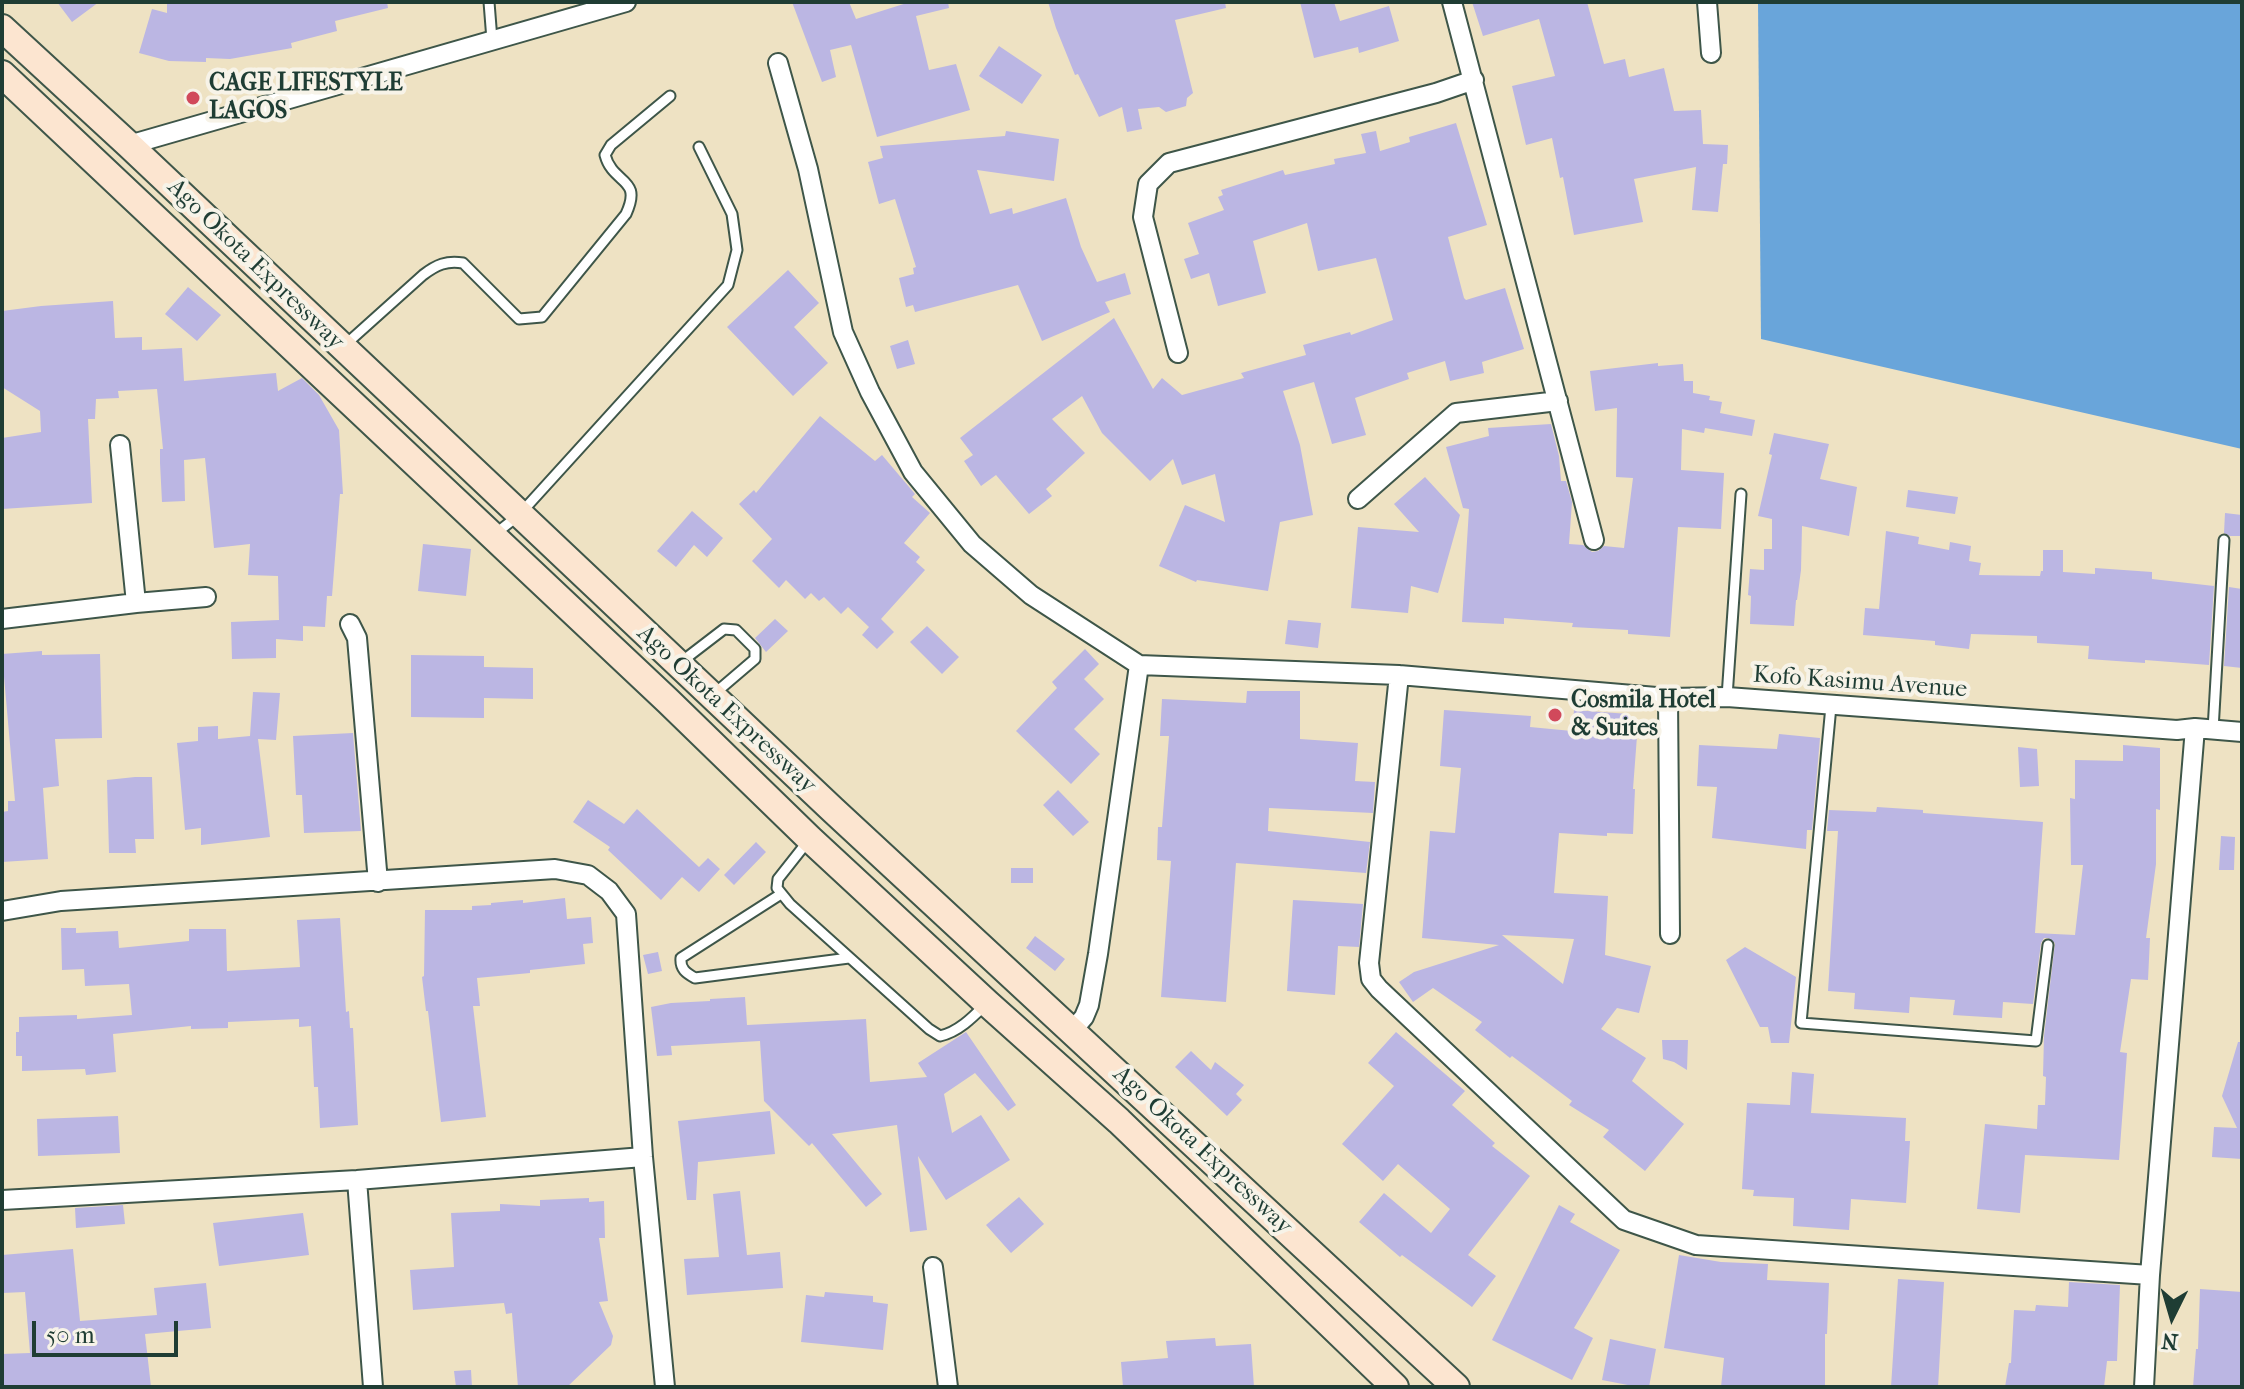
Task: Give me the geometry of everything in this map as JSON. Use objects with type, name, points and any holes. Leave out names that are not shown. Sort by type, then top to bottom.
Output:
[{"type":"main road","name":"Ago Okota Expressway","points":[[2,28],[711,696],[1456,1387]]},
{"type":"main road","name":"Ago Okota Expressway","points":[[2,74],[810,839],[1119,1121],[1395,1387]]},
{"type":"street","points":[[129,145],[626,2]]},
{"type":"street","points":[[1452,2],[1594,540]]},
{"type":"street","points":[[1707,2],[1711,53]]},
{"type":"street","points":[[778,63],[808,169],[843,332],[870,392],[913,472],[972,544],[1031,595],[1139,665],[1089,1005],[1072,1031]]},
{"type":"street","points":[[1178,353],[1143,217],[1148,184],[1169,163],[1436,93],[1474,80]]},
{"type":"street","points":[[1358,499],[1456,413],[1558,401]]},
{"type":"street","points":[[120,445],[136,603]]},
{"type":"street","points":[[2,619],[206,597]]},
{"type":"street","points":[[350,624],[357,638],[378,882]]},
{"type":"street","name":"Kofo Kasimu Avenue","points":[[1139,665],[1399,675],[1668,698],[1727,697],[2177,730],[2242,732]]},
{"type":"street","points":[[1399,675],[1369,963],[1371,979],[1624,1220],[1696,1245],[2150,1275]]},
{"type":"street","points":[[1668,698],[1670,934]]},
{"type":"street","points":[[2144,1387],[2150,1275],[2204,729]]},
{"type":"street","points":[[2,911],[61,901],[555,869],[588,875],[609,891],[626,914],[643,1157],[665,1387]]},
{"type":"street","points":[[2,1200],[357,1180],[643,1157]]},
{"type":"street","points":[[357,1180],[373,1387]]},
{"type":"street","points":[[933,1267],[948,1387]]},
{"type":"lane","points":[[489,2],[492,40]]},
{"type":"lane","points":[[342,348],[423,275],[436,265],[452,261],[463,263],[519,319],[542,317],[626,214],[633,199],[630,188],[607,166],[605,155],[611,145],[670,96]]},
{"type":"lane","points":[[492,536],[519,515],[728,285],[737,250],[732,214],[699,147]]},
{"type":"lane","points":[[1727,697],[1741,494]]},
{"type":"lane","points":[[2204,729],[2224,540]]},
{"type":"lane","points":[[678,664],[724,629],[736,630],[755,649],[755,659],[711,696]]},
{"type":"lane","points":[[1831,706],[1801,1023],[2036,1041],[2048,945]]},
{"type":"lane","points":[[810,839],[778,879],[777,888],[849,958],[940,1036],[971,1020],[987,1003]]},
{"type":"lane","points":[[781,894],[681,958],[681,967],[686,974],[695,978],[849,958]]},
{"type":"water","points":[[1758,2],[2242,2],[2242,449],[1761,339]]},
{"type":"building","points":[[57,2],[99,2],[72,22]]},
{"type":"building","points":[[167,2],[387,2],[388,8],[335,21],[337,31],[291,43],[292,48],[230,59],[206,58],[206,62],[169,61],[139,53],[152,9],[167,13]]},
{"type":"building","points":[[792,2],[849,2],[856,19],[910,2],[948,2],[949,8],[916,16],[929,70],[956,64],[970,110],[877,137],[851,45],[830,50],[836,77],[822,82]]},
{"type":"building","points":[[1048,2],[1225,2],[1226,8],[1175,20],[1193,93],[1187,98],[1186,106],[1166,112],[1159,107],[1138,109],[1142,129],[1127,132],[1122,107],[1099,117],[1078,74],[1075,75]]},
{"type":"building","points":[[1300,2],[1334,2],[1340,21],[1389,6],[1399,41],[1359,53],[1358,47],[1314,58]]},
{"type":"building","points":[[1472,2],[1587,2],[1604,64],[1625,59],[1629,77],[1664,68],[1674,111],[1701,110],[1703,144],[1728,145],[1718,212],[1692,210],[1696,167],[1634,179],[1643,222],[1574,235],[1552,138],[1526,145],[1512,86],[1555,76],[1539,19],[1483,36]]},
{"type":"building","points":[[999,46],[1042,75],[1022,104],[979,76]]},
{"type":"building","points":[[1456,123],[1487,225],[1448,237],[1464,298],[1466,300],[1505,288],[1524,349],[1482,362],[1484,373],[1450,381],[1445,361],[1407,373],[1409,379],[1355,398],[1366,435],[1332,444],[1314,382],[1283,391],[1300,445],[1313,515],[1280,522],[1268,591],[1196,582],[1159,566],[1185,505],[1225,522],[1215,474],[1182,485],[1173,459],[1150,481],[1102,433],[1082,396],[1052,419],[1085,453],[1046,489],[1052,496],[1029,514],[996,475],[981,486],[964,461],[973,455],[960,438],[1114,318],[1153,389],[1162,378],[1182,395],[1244,378],[1241,373],[1306,355],[1303,345],[1350,332],[1351,335],[1393,320],[1376,258],[1318,271],[1307,223],[1253,241],[1266,293],[1218,306],[1209,273],[1191,279],[1184,259],[1199,254],[1188,223],[1224,210],[1218,197],[1223,195],[1221,190],[1283,170],[1285,175],[1335,164],[1334,159],[1366,153],[1361,134],[1376,131],[1380,151],[1410,142],[1409,137]]},
{"type":"building","points":[[1006,131],[1059,139],[1054,181],[977,170],[990,214],[1012,208],[1013,214],[1066,198],[1081,247],[1097,282],[1125,273],[1131,294],[1105,302],[1110,312],[1042,341],[1018,285],[915,312],[913,305],[906,307],[899,278],[914,274],[913,268],[916,267],[895,199],[879,204],[868,162],[883,158],[880,146],[1005,136]]},
{"type":"building","points":[[788,270],[819,303],[794,327],[828,363],[793,396],[727,327]]},
{"type":"building","points":[[188,287],[221,315],[197,341],[165,314]]},
{"type":"building","points":[[113,301],[115,338],[142,337],[142,350],[182,348],[184,381],[276,373],[278,391],[302,378],[319,395],[339,430],[343,494],[340,494],[332,596],[327,596],[325,627],[303,626],[303,641],[276,639],[276,658],[232,659],[231,622],[279,620],[278,576],[248,575],[250,544],[214,548],[205,458],[184,460],[185,501],[162,502],[160,449],[163,449],[157,389],[118,391],[119,398],[96,399],[95,419],[88,419],[92,503],[2,509],[2,438],[41,432],[40,411],[2,387],[2,311]]},
{"type":"building","points":[[908,340],[915,364],[897,369],[890,346]]},
{"type":"building","points":[[1658,363],[1658,366],[1683,364],[1684,381],[1693,381],[1693,393],[1722,402],[1720,413],[1755,420],[1752,436],[1705,428],[1704,433],[1682,429],[1681,470],[1724,473],[1721,529],[1678,527],[1670,637],[1628,634],[1628,630],[1572,627],[1573,623],[1504,618],[1504,624],[1462,622],[1469,509],[1463,508],[1446,447],[1489,436],[1488,428],[1551,424],[1561,481],[1566,481],[1572,502],[1569,544],[1583,545],[1592,552],[1604,546],[1624,548],[1633,478],[1616,477],[1617,408],[1595,411],[1590,371]]},
{"type":"building","points":[[820,416],[875,461],[882,455],[915,494],[912,497],[930,513],[904,543],[920,557],[916,562],[925,570],[881,619],[894,632],[877,649],[862,635],[869,627],[848,607],[841,614],[824,597],[819,601],[811,593],[805,599],[786,580],[779,588],[752,561],[772,539],[739,504],[754,490],[756,493]]},
{"type":"building","points":[[1774,433],[1829,444],[1820,479],[1857,487],[1849,536],[1802,526],[1801,570],[1794,626],[1750,624],[1750,569],[1764,570],[1764,549],[1772,549],[1772,519],[1758,516]]},
{"type":"building","points":[[1425,477],[1460,515],[1438,593],[1411,586],[1408,613],[1351,608],[1358,527],[1419,532],[1394,504]]},
{"type":"building","points":[[1908,490],[1958,497],[1955,514],[1906,507]]},
{"type":"building","points":[[692,511],[723,538],[707,557],[694,545],[676,567],[657,551]]},
{"type":"building","points":[[2225,513],[2242,515],[2242,536],[2224,533]]},
{"type":"building","points":[[1886,531],[1919,537],[1918,544],[1949,550],[1950,542],[1971,546],[1969,561],[1981,563],[1979,575],[2040,576],[2043,571],[2043,550],[2063,550],[2063,572],[2095,574],[2095,568],[2152,572],[2152,579],[2214,586],[2209,665],[2088,659],[2089,646],[2037,643],[2037,636],[1971,634],[1969,649],[1935,645],[1935,641],[1863,635],[1865,608],[1879,609]]},
{"type":"building","points":[[423,544],[471,549],[466,596],[418,591]]},
{"type":"building","points":[[2229,587],[2242,589],[2242,668],[2224,666]]},
{"type":"building","points":[[775,619],[788,631],[766,652],[755,638]]},
{"type":"building","points":[[1288,620],[1321,623],[1318,648],[1285,644]]},
{"type":"building","points":[[927,626],[959,657],[942,674],[910,642]]},
{"type":"building","points":[[1085,649],[1099,664],[1084,679],[1104,699],[1074,729],[1100,754],[1071,784],[1016,731],[1057,688],[1052,682]]},
{"type":"building","points":[[42,651],[42,655],[100,654],[102,738],[55,739],[59,786],[43,788],[48,859],[2,862],[2,812],[8,811],[8,801],[15,801],[2,654]]},
{"type":"building","points":[[411,655],[484,656],[484,667],[533,668],[533,699],[484,698],[484,718],[411,717]]},
{"type":"building","points":[[1247,691],[1300,691],[1300,739],[1358,743],[1355,781],[1375,782],[1373,813],[1269,808],[1268,831],[1370,842],[1366,873],[1236,863],[1226,1002],[1161,997],[1171,861],[1157,860],[1169,736],[1160,736],[1162,699],[1246,703]]},
{"type":"building","points":[[253,692],[280,693],[276,740],[258,739],[270,837],[201,845],[201,828],[185,830],[177,743],[198,741],[198,727],[218,726],[218,739],[250,736]]},
{"type":"building","points":[[1444,710],[1531,716],[1530,727],[1572,731],[1574,710],[1629,714],[1628,735],[1637,736],[1633,834],[1559,833],[1554,893],[1608,896],[1605,955],[1651,966],[1639,1013],[1617,1008],[1601,1029],[1646,1058],[1632,1081],[1684,1124],[1645,1171],[1603,1137],[1609,1130],[1569,1105],[1572,1101],[1475,1030],[1482,1022],[1433,988],[1413,1002],[1399,982],[1414,972],[1499,945],[1422,938],[1430,831],[1455,833],[1461,768],[1440,766]],"holes":[[[1502,935],[1574,939],[1563,984]]]},
{"type":"building","points":[[353,733],[361,831],[304,833],[302,795],[296,795],[293,736]]},
{"type":"building","points":[[1779,734],[1820,738],[1812,830],[1807,830],[1806,849],[1712,838],[1717,787],[1697,786],[1699,745],[1777,749]]},
{"type":"building","points":[[2123,745],[2160,748],[2160,810],[2156,809],[2156,864],[2146,938],[2150,938],[2148,980],[2131,979],[2120,1052],[2127,1053],[2119,1160],[2025,1155],[2020,1213],[1977,1209],[1985,1124],[2037,1129],[2038,1105],[2045,1105],[2044,1036],[2055,943],[2044,938],[2041,943],[2033,1004],[2003,1002],[2002,1018],[1953,1015],[1955,1000],[1910,997],[1909,1013],[1854,1009],[1855,993],[1828,991],[1838,831],[1827,831],[1829,810],[1876,812],[1877,807],[2043,822],[2035,933],[2075,935],[2083,865],[2071,865],[2070,798],[2075,799],[2075,760],[2123,761]]},
{"type":"building","points":[[2018,747],[2037,749],[2039,786],[2020,787]]},
{"type":"building","points":[[152,777],[154,839],[135,839],[136,853],[109,853],[107,780]]},
{"type":"building","points":[[1058,790],[1089,822],[1073,836],[1043,805]]},
{"type":"building","points":[[588,800],[624,824],[637,809],[699,867],[708,858],[720,869],[699,892],[682,877],[661,900],[608,850],[610,847],[573,822]]},
{"type":"building","points":[[2221,836],[2235,837],[2234,870],[2219,870]]},
{"type":"building","points":[[756,842],[766,852],[734,885],[724,875]]},
{"type":"building","points":[[1011,868],[1033,868],[1033,883],[1011,883]]},
{"type":"building","points":[[565,898],[567,919],[591,917],[593,943],[583,944],[585,964],[477,978],[480,1006],[473,1006],[486,1117],[441,1122],[422,977],[425,910],[472,910],[472,906],[491,903]]},
{"type":"building","points":[[1293,900],[1363,904],[1359,947],[1338,946],[1335,995],[1287,991]]},
{"type":"building","points":[[340,918],[346,1012],[349,1011],[350,1028],[353,1028],[358,1125],[320,1128],[311,1026],[299,1027],[299,1019],[228,1022],[228,1028],[191,1029],[191,1026],[113,1034],[116,1072],[86,1075],[85,1069],[22,1071],[22,1056],[16,1056],[19,1017],[77,1015],[77,1019],[132,1015],[129,984],[85,986],[84,969],[62,970],[61,928],[76,928],[76,933],[118,931],[119,948],[189,941],[189,929],[226,929],[227,971],[300,967],[297,920]]},
{"type":"building","points":[[1035,936],[1065,959],[1055,971],[1026,948]]},
{"type":"building","points":[[1745,947],[1796,977],[1789,1043],[1771,1043],[1768,1027],[1760,1027],[1726,960]]},
{"type":"building","points":[[658,952],[662,971],[648,974],[643,955]]},
{"type":"building","points":[[745,997],[747,1025],[866,1019],[870,1082],[927,1077],[918,1063],[966,1032],[1016,1105],[1008,1111],[975,1073],[944,1094],[952,1133],[981,1115],[1010,1160],[946,1200],[918,1156],[927,1230],[910,1232],[897,1125],[832,1134],[882,1194],[866,1207],[812,1143],[809,1146],[764,1101],[760,1041],[671,1046],[672,1055],[657,1056],[651,1007]]},
{"type":"building","points":[[1396,1032],[1465,1091],[1452,1105],[1495,1143],[1492,1146],[1530,1176],[1468,1255],[1496,1276],[1472,1307],[1402,1255],[1400,1257],[1359,1222],[1384,1193],[1431,1233],[1450,1209],[1398,1164],[1383,1181],[1342,1144],[1394,1086],[1368,1063]]},
{"type":"building","points":[[1662,1040],[1688,1040],[1687,1070],[1663,1059]]},
{"type":"building","points":[[2238,1042],[2242,1042],[2242,1159],[2212,1157],[2214,1127],[2237,1128],[2222,1096]]},
{"type":"building","points":[[1191,1051],[1211,1070],[1215,1062],[1244,1085],[1236,1094],[1242,1100],[1227,1116],[1175,1067]]},
{"type":"building","points":[[1792,1072],[1814,1074],[1811,1113],[1906,1118],[1905,1141],[1910,1141],[1906,1203],[1851,1199],[1849,1230],[1793,1226],[1794,1198],[1753,1196],[1754,1190],[1742,1189],[1747,1103],[1790,1105]]},
{"type":"building","points":[[770,1111],[775,1154],[698,1162],[696,1200],[687,1200],[678,1121]]},
{"type":"building","points":[[118,1116],[120,1153],[38,1156],[37,1119]]},
{"type":"building","points":[[740,1191],[747,1255],[780,1252],[783,1288],[687,1295],[684,1259],[719,1257],[713,1194]]},
{"type":"building","points":[[1019,1197],[1044,1224],[1011,1253],[986,1225]]},
{"type":"building","points":[[589,1198],[589,1202],[604,1201],[605,1238],[599,1238],[608,1301],[599,1302],[613,1336],[611,1345],[567,1387],[518,1387],[512,1313],[506,1314],[504,1303],[413,1310],[410,1270],[454,1267],[451,1213],[500,1211],[500,1204],[540,1206],[540,1200]]},
{"type":"building","points":[[123,1205],[125,1224],[76,1228],[75,1208]]},
{"type":"building","points":[[1559,1205],[1575,1214],[1570,1222],[1620,1250],[1574,1328],[1593,1338],[1572,1380],[1492,1340]]},
{"type":"building","points":[[303,1213],[309,1255],[219,1266],[213,1223]]},
{"type":"building","points":[[73,1249],[80,1321],[157,1315],[154,1288],[206,1283],[211,1328],[145,1334],[151,1387],[2,1387],[2,1354],[30,1353],[25,1292],[2,1293],[2,1255]]},
{"type":"building","points":[[1679,1255],[1721,1262],[1768,1264],[1767,1280],[1829,1283],[1825,1387],[1721,1387],[1724,1358],[1664,1348]]},
{"type":"building","points":[[1898,1279],[1944,1282],[1938,1387],[1891,1387]]},
{"type":"building","points":[[2069,1282],[2120,1285],[2117,1361],[2107,1361],[2104,1387],[2005,1387],[2011,1363],[2014,1310],[2035,1311],[2036,1305],[2068,1307]]},
{"type":"building","points":[[2200,1289],[2242,1292],[2242,1387],[2193,1387]]},
{"type":"building","points":[[825,1292],[873,1296],[873,1302],[888,1304],[883,1350],[801,1342],[806,1295],[824,1297]]},
{"type":"building","points":[[1215,1338],[1216,1346],[1251,1344],[1254,1387],[1123,1387],[1121,1362],[1168,1358],[1166,1341]]},
{"type":"building","points":[[1610,1339],[1656,1349],[1649,1387],[1602,1380]]},
{"type":"building","points":[[471,1370],[472,1387],[456,1387],[454,1371]]},
{"type":"place","name":"CAGE LIFESTYLE LAGOS","points":[[193,98]]},
{"type":"place","name":"Cosmila Hotel & Suites","points":[[1555,715]]}]
